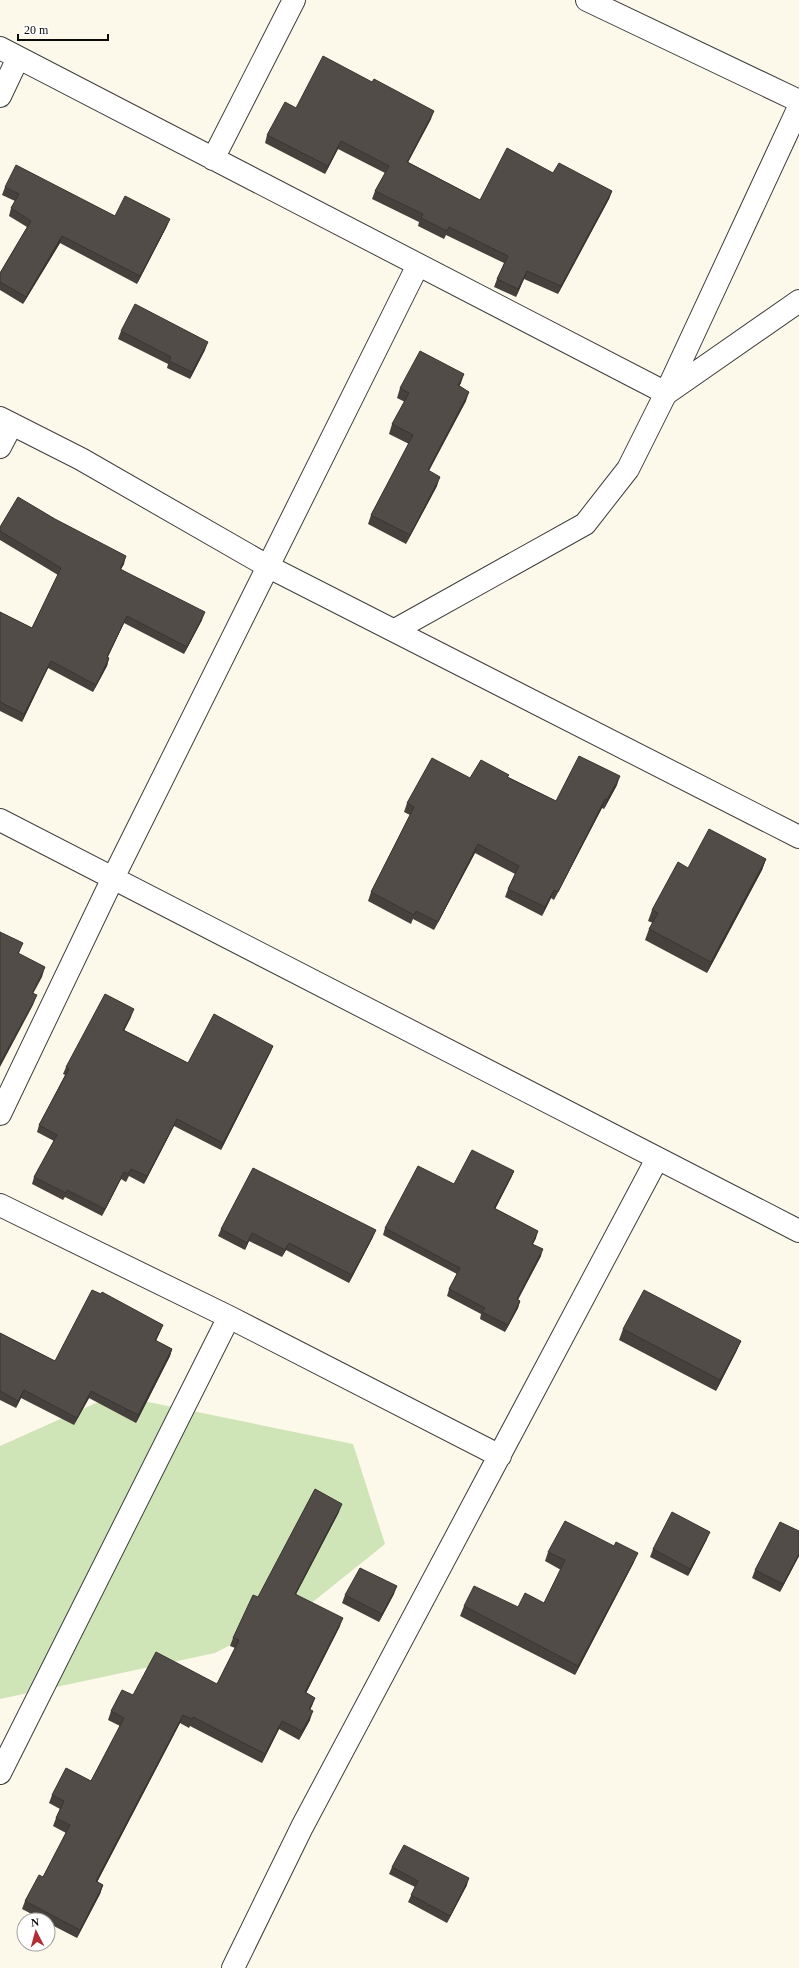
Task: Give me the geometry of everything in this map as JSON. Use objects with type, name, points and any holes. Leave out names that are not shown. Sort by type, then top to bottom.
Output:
[{"type":"street","points":[[214,159],[294,0]]},
{"type":"street","points":[[586,0],[799,101]]},
{"type":"street","points":[[0,96],[9,53],[666,394]]},
{"type":"street","points":[[395,630],[585,524],[628,469],[666,394],[799,107]]},
{"type":"street","points":[[0,1114],[113,878],[418,265]]},
{"type":"street","points":[[666,394],[799,301]]},
{"type":"street","points":[[0,447],[6,421],[81,459],[269,567],[799,837]]},
{"type":"street","points":[[0,820],[799,1231]]},
{"type":"street","points":[[233,1968],[302,1827],[657,1159]]},
{"type":"street","points":[[0,1205],[229,1317],[500,1456]]},
{"type":"street","points":[[0,1772],[229,1317]]},
{"type":"green space","points":[[114,1395],[353,1444],[385,1544],[314,1601],[215,1653],[0,1699],[0,1446]]},
{"type":"building","points":[[323,56],[372,82],[374,79],[434,111],[407,162],[480,200],[507,148],[553,173],[559,163],[612,191],[561,286],[527,271],[518,289],[497,279],[508,256],[449,227],[447,231],[421,218],[423,214],[375,191],[389,166],[341,141],[328,166],[267,135],[285,102],[296,108]]},
{"type":"building","points":[[16,165],[115,216],[125,196],[170,219],[140,276],[62,236],[26,297],[0,282],[0,273],[31,221],[11,208],[19,194],[5,187]]},
{"type":"building","points":[[135,304],[208,342],[192,372],[169,361],[171,357],[121,331]]},
{"type":"building","points":[[420,351],[464,374],[458,385],[469,392],[428,470],[440,477],[410,535],[371,515],[413,435],[392,424],[409,393],[400,388]]},
{"type":"building","points":[[18,497],[55,519],[126,556],[120,569],[205,612],[187,647],[127,616],[107,657],[109,658],[96,685],[51,661],[24,714],[0,702],[0,612],[32,628],[61,568],[0,531],[0,527]]},
{"type":"building","points":[[579,756],[620,776],[607,800],[605,799],[558,892],[554,890],[545,907],[508,889],[519,866],[478,844],[438,922],[416,911],[414,915],[371,892],[414,807],[407,803],[432,758],[470,778],[481,760],[509,775],[507,777],[556,801]]},
{"type":"building","points":[[709,829],[766,859],[711,962],[649,929],[658,913],[652,910],[678,862],[688,868]]},
{"type":"building","points":[[0,932],[23,943],[18,953],[45,967],[32,993],[37,995],[0,1063]]},
{"type":"building","points":[[105,994],[134,1009],[123,1030],[188,1063],[214,1014],[273,1046],[223,1143],[177,1119],[147,1176],[131,1169],[128,1174],[124,1172],[105,1209],[67,1190],[66,1193],[34,1177],[57,1135],[39,1125],[69,1069],[66,1067]]},
{"type":"building","points":[[472,1150],[514,1171],[494,1208],[538,1231],[532,1244],[543,1249],[517,1299],[520,1301],[508,1325],[482,1312],[485,1308],[449,1289],[460,1268],[385,1228],[418,1166],[454,1184]]},
{"type":"building","points":[[253,1168],[376,1230],[352,1275],[289,1243],[285,1250],[252,1233],[247,1243],[221,1229]]},
{"type":"building","points":[[92,1290],[101,1294],[102,1292],[163,1325],[155,1340],[172,1349],[138,1415],[91,1391],[77,1418],[24,1390],[18,1401],[0,1391],[0,1333],[55,1361]]},
{"type":"building","points":[[644,1290],[741,1341],[720,1380],[623,1329]]},
{"type":"building","points":[[315,1489],[342,1504],[295,1594],[343,1618],[305,1692],[315,1698],[309,1709],[313,1711],[302,1731],[282,1721],[265,1754],[193,1717],[192,1719],[183,1715],[96,1881],[103,1885],[80,1930],[56,1917],[56,1912],[46,1912],[25,1901],[39,1875],[43,1877],[70,1825],[56,1818],[64,1801],[52,1795],[66,1768],[91,1781],[124,1718],[111,1711],[122,1690],[133,1695],[156,1652],[217,1684],[239,1640],[233,1638],[253,1595],[258,1597]]},
{"type":"building","points":[[672,1512],[710,1532],[690,1569],[653,1549]]},
{"type":"building","points":[[565,1521],[614,1546],[616,1542],[638,1553],[578,1666],[464,1606],[474,1586],[518,1607],[525,1593],[544,1603],[565,1560],[548,1552]]},
{"type":"building","points":[[780,1522],[799,1531],[799,1554],[783,1584],[755,1570]]},
{"type":"building","points":[[360,1568],[397,1586],[382,1614],[345,1595]]},
{"type":"building","points":[[404,1845],[469,1878],[450,1916],[411,1895],[418,1881],[392,1867]]}]
